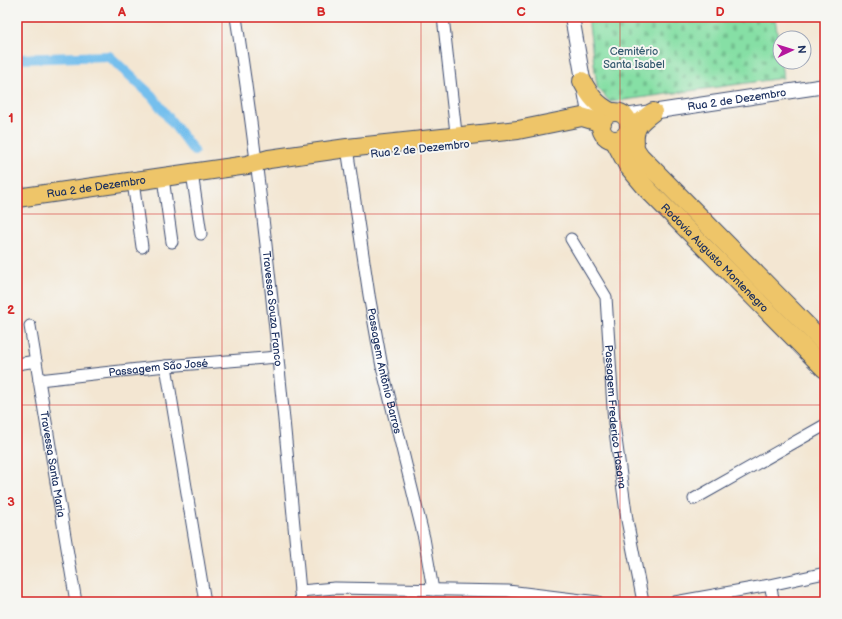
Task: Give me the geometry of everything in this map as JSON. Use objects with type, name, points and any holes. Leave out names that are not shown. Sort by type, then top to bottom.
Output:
[{"type":"main road","points":[[582,81],[607,117],[629,122],[629,129],[620,137],[604,134],[607,117]]},
{"type":"main road","points":[[640,156],[635,142],[635,129],[641,121],[653,112]]},
{"type":"main road","name":"Rua 2 de Dezembro","points":[[17,198],[313,157],[456,141],[582,117],[607,117]]},
{"type":"main road","name":"Rodovia Augusto Montenegro","points":[[620,137],[825,344]]},
{"type":"main road","name":"Rodovia Augusto Montenegro","points":[[620,137],[628,166],[648,190],[825,369]]},
{"type":"street","name":"Travessa Souza Franco","points":[[236,17],[278,357],[301,602]]},
{"type":"street","points":[[443,17],[456,141]]},
{"type":"street","points":[[572,17],[582,81]]},
{"type":"street","name":"Rua 2 de Dezembro","points":[[607,117],[653,112],[825,86]]},
{"type":"street","name":"Passagem Antônio Barros","points":[[347,153],[382,367],[424,538],[433,590]]},
{"type":"street","points":[[192,173],[201,234]]},
{"type":"street","points":[[162,178],[172,242]]},
{"type":"street","points":[[133,182],[142,247]]},
{"type":"street","name":"Passagem Frederico Hosana","points":[[571,239],[606,297],[614,424],[628,520],[643,602]]},
{"type":"street","name":"Travessa Santa Maria","points":[[30,326],[76,602]]},
{"type":"street","name":"Passagem São José","points":[[39,380],[166,366],[278,357]]},
{"type":"street","points":[[17,364],[36,361]]},
{"type":"street","points":[[166,366],[204,602]]},
{"type":"street","points":[[694,499],[825,425]]},
{"type":"street","points":[[675,602],[770,585],[825,573]]},
{"type":"street","points":[[770,585],[774,602]]},
{"type":"street","points":[[300,591],[335,588],[508,591],[598,602]]},
{"type":"green space","name":"Cemitério Santa Isabel","points":[[588,17],[775,17],[777,30],[772,30],[772,70],[782,70],[783,78],[610,102],[597,87]]},
{"type":"waterway","points":[[17,59],[109,56],[152,96],[194,151]]}]
